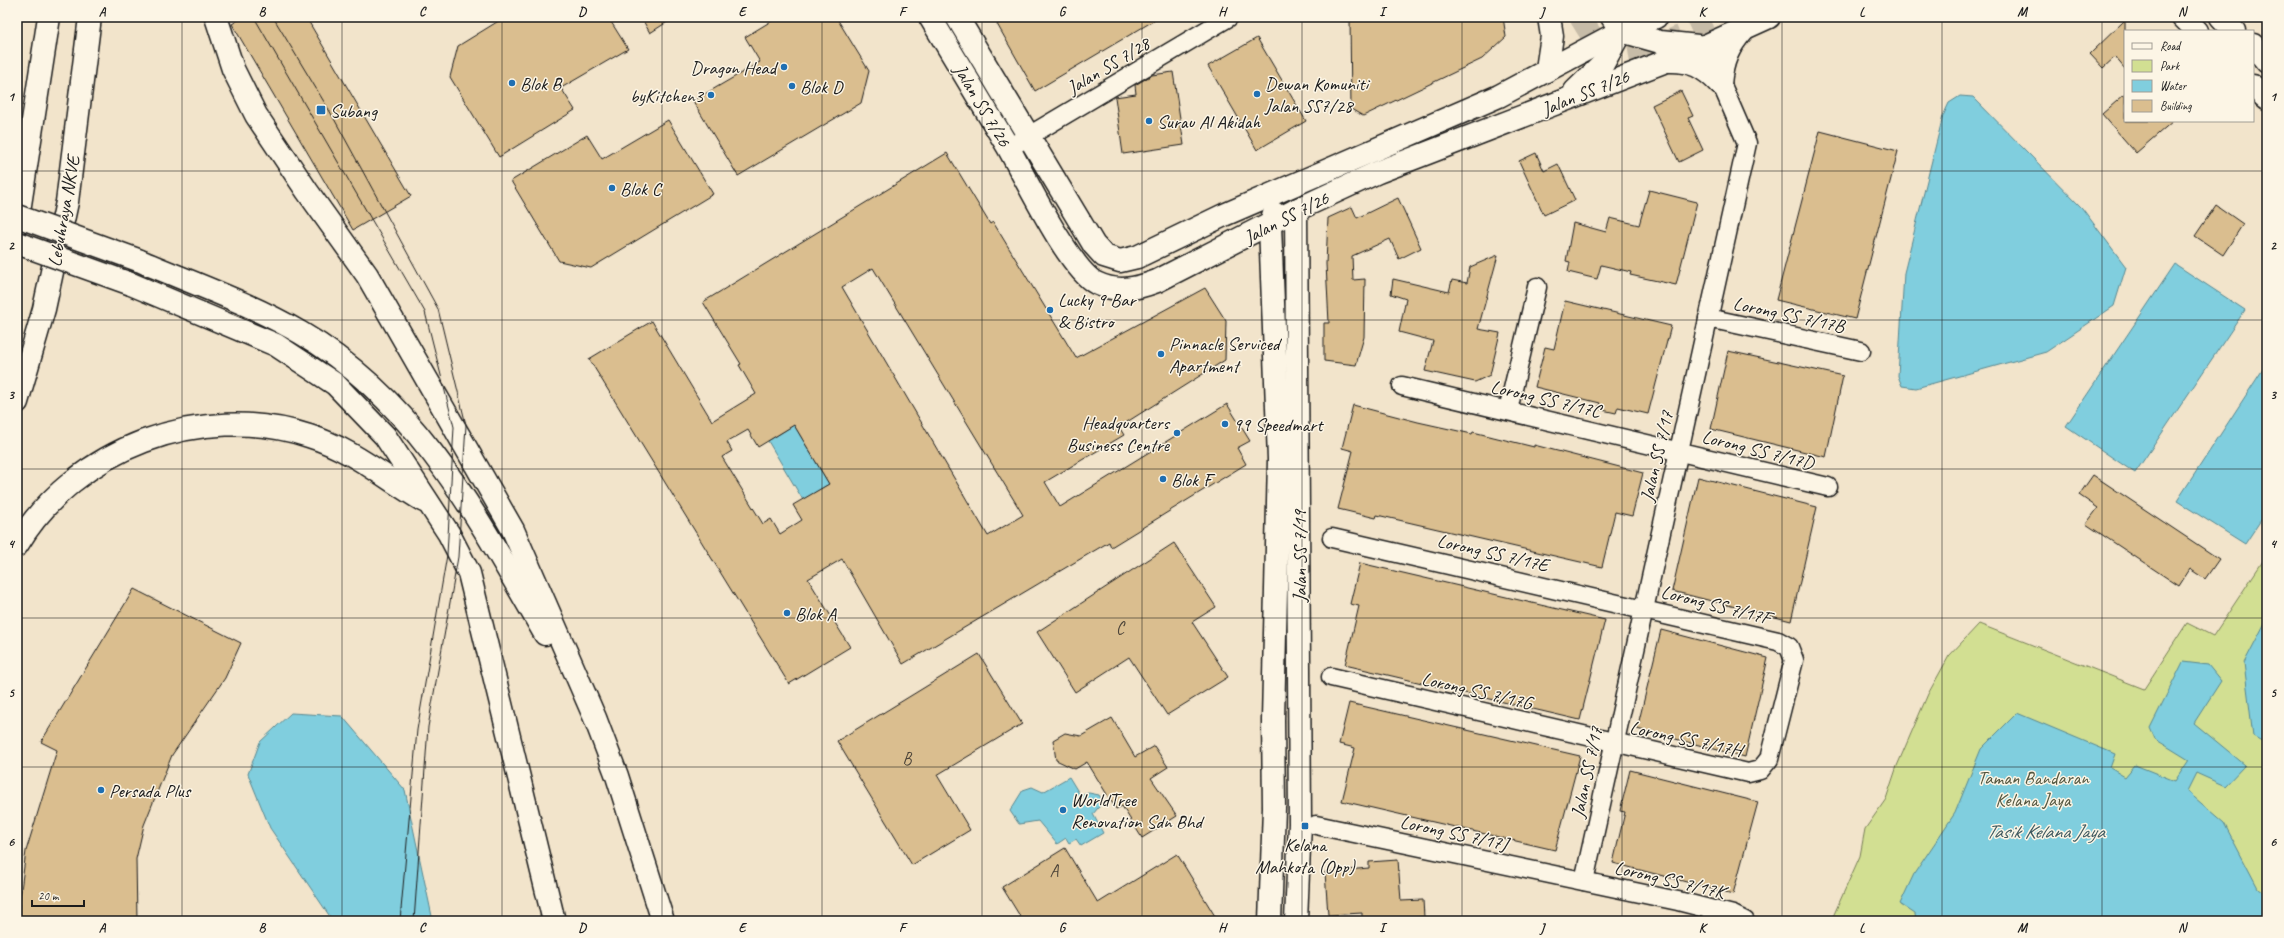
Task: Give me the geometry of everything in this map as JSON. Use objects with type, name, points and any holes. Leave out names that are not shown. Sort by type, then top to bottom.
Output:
[{"type":"main road","points":[[17,224],[35,99],[49,17]]},
{"type":"main road","name":"Lebuhraya NKVE","points":[[17,402],[44,309],[67,202],[90,17]]},
{"type":"main road","points":[[216,17],[233,69],[256,114],[302,185],[367,276],[513,530],[595,718],[617,776],[663,921]]},
{"type":"main road","name":"Jalan SS 7/26","points":[[930,17],[1067,251],[1080,270],[1096,282],[1116,289],[1135,289],[1157,281],[1270,225]]},
{"type":"main road","name":"Jalan SS 7/26","points":[[957,17],[1094,245],[1104,256],[1120,261],[1137,256],[1256,201],[1499,96],[1547,69],[1617,24],[1656,17]]},
{"type":"main road","points":[[1547,69],[1552,36],[1549,17]]},
{"type":"main road","name":"Jalan SS 7/26","points":[[1288,207],[1705,46],[1769,17]]},
{"type":"main road","points":[[2183,17],[2196,30]]},
{"type":"main road","points":[[2221,17],[2233,30]]},
{"type":"main road","points":[[2230,17],[2241,30]]},
{"type":"main road","points":[[1565,100],[1604,64],[1617,24],[1660,42],[1688,46],[1705,46]]},
{"type":"main road","points":[[1720,84],[1722,66],[1726,53],[1746,28]]},
{"type":"main road","points":[[2254,46],[2267,62]]},
{"type":"main road","points":[[2254,52],[2267,67]]},
{"type":"main road","points":[[1664,61],[1682,61],[1697,65],[1720,84]]},
{"type":"main road","points":[[2254,87],[2267,99]]},
{"type":"main road","points":[[17,164],[35,99]]},
{"type":"main road","name":"Jalan SS 7/19","points":[[1293,186],[1288,207],[1300,791],[1296,921]]},
{"type":"main road","points":[[1256,201],[1288,207]]},
{"type":"main road","name":"Jalan SS 7/19","points":[[1270,921],[1274,808],[1273,720],[1279,460],[1270,225],[1288,207]]},
{"type":"main road","points":[[17,216],[138,260],[235,301],[301,333],[358,374],[408,422],[457,485],[595,718]]},
{"type":"main road","points":[[17,243],[131,284],[276,345],[335,384],[385,436],[449,534],[468,574],[554,921]]},
{"type":"main road","points":[[17,546],[36,517],[56,496],[93,467],[141,442],[166,433],[198,427],[253,424],[282,428],[310,436],[360,458],[430,505]]},
{"type":"street","name":"Jalan SS 7/28","points":[[1008,148],[1229,17]]},
{"type":"street","name":"Jalan SS 7/17","points":[[1584,881],[1747,143],[1720,84],[1705,46]]},
{"type":"street","points":[[1508,410],[1537,287]]},
{"type":"street","name":"Lorong SS 7/17B","points":[[1708,318],[1861,351]]},
{"type":"street","name":"Lorong SS 7/17C","points":[[1402,386],[1508,410],[1679,452]]},
{"type":"street","name":"Lorong SS 7/17D","points":[[1679,452],[1828,488]]},
{"type":"street","name":"Lorong SS 7/17E","points":[[1332,538],[1644,608]]},
{"type":"street","name":"Lorong SS 7/17F","points":[[1644,608],[1778,641],[1789,647],[1794,660],[1769,759],[1760,770],[1748,773]]},
{"type":"street","name":"Lorong SS 7/17G","points":[[1331,677],[1614,744]]},
{"type":"street","name":"Lorong SS 7/17H","points":[[1614,744],[1748,773]]},
{"type":"street","name":"Lorong SS 7/17J","points":[[1316,825],[1584,881]]},
{"type":"street","name":"Lorong SS 7/17K","points":[[1584,881],[1678,901],[1733,916],[1745,921]]},
{"type":"green space","name":"Taman Bandaran Kelana Jaya","points":[[2267,555],[2267,921],[1831,921],[1860,856],[1865,829],[1886,799],[1897,766],[1928,694],[1949,656],[1979,624],[2144,689],[2187,623],[2213,636]]},
{"type":"water","points":[[1960,96],[1973,97],[2082,208],[2126,267],[2114,306],[2046,352],[1916,388],[1902,386],[1898,376],[1904,273],[1943,116],[1949,103]]},
{"type":"water","points":[[2175,264],[2245,310],[2135,473],[2066,426]]},
{"type":"water","points":[[2267,363],[2267,511],[2245,544],[2177,501]]},
{"type":"water","points":[[794,425],[829,484],[803,500],[768,441]]},
{"type":"water","points":[[2267,619],[2267,744],[2253,736],[2244,663]]},
{"type":"water","name":"Tasik Kelana Jaya","points":[[2183,662],[2208,665],[2221,681],[2194,723],[2245,765],[2225,786],[2196,773],[2187,791],[2224,823],[2258,888],[2267,895],[2267,921],[1916,921],[1915,914],[1900,904],[1914,874],[1955,813],[1981,749],[2017,713],[2115,754],[2110,768],[2125,777],[2135,765],[2175,781],[2189,760],[2155,739],[2150,728]]},
{"type":"water","points":[[291,713],[342,716],[405,790],[433,921],[333,921],[270,828],[248,774],[260,742]]},
{"type":"water","points":[[1069,777],[1080,795],[1089,793],[1099,795],[1103,802],[1093,814],[1103,833],[1081,846],[1076,839],[1069,843],[1066,838],[1057,844],[1038,821],[1019,824],[1010,811],[1023,790],[1032,787],[1043,792]]},
{"type":"building","name":"Subang","points":[[243,17],[306,17],[411,196],[353,230],[232,24]]},
{"type":"building","name":"Blok B","points":[[505,17],[608,17],[628,49],[561,88],[575,110],[499,157],[450,77],[458,46]]},
{"type":"building","points":[[641,17],[675,17],[650,33]]},
{"type":"building","name":"Blok D","points":[[778,17],[836,17],[869,71],[861,103],[738,176],[693,101],[760,62],[745,37]]},
{"type":"building","points":[[1009,17],[1160,17],[1035,91],[997,24]]},
{"type":"building","points":[[1350,17],[1503,17],[1506,37],[1482,59],[1363,116],[1351,109]]},
{"type":"building","points":[[2125,20],[2124,68],[2115,57],[2103,68],[2090,54]]},
{"type":"building","name":"Dewan Komuniti Jalan SS7/28","points":[[1257,38],[1306,121],[1257,150],[1208,66]]},
{"type":"building","name":"Surau Al Akidah","points":[[1173,72],[1184,145],[1123,154],[1115,97],[1136,94],[1135,85],[1152,75]]},
{"type":"building","points":[[1681,91],[1693,116],[1688,118],[1703,150],[1679,162],[1652,105]]},
{"type":"building","points":[[2124,95],[2124,122],[2172,122],[2136,153],[2102,114]]},
{"type":"building","name":"Blok C","points":[[668,120],[713,194],[591,268],[559,261],[511,181],[587,135],[602,159]]},
{"type":"building","points":[[1820,131],[1898,151],[1855,319],[1776,300]]},
{"type":"building","points":[[947,153],[990,224],[993,222],[1076,358],[1205,288],[1226,321],[1225,360],[1119,427],[1124,435],[1045,482],[1060,507],[1227,404],[1250,441],[1237,448],[1246,464],[1111,547],[1109,542],[903,664],[842,559],[808,579],[850,647],[789,684],[589,359],[652,321],[712,421],[756,394],[739,365],[741,364],[703,302]],"holes":[[[873,268],[1023,515],[988,536],[842,287]],[[794,425],[829,484],[793,505],[802,520],[780,534],[771,519],[763,524],[722,457],[732,451],[727,442],[748,430],[758,447]]]},
{"type":"building","points":[[1536,153],[1544,171],[1558,164],[1575,200],[1544,215],[1519,161]]},
{"type":"building","points":[[1649,190],[1697,202],[1676,285],[1630,275],[1631,272],[1601,265],[1597,279],[1568,272],[1570,262],[1566,261],[1573,223],[1606,232],[1610,218],[1639,225]]},
{"type":"building","points":[[1398,198],[1421,248],[1399,259],[1390,239],[1352,256],[1353,280],[1365,279],[1364,337],[1356,365],[1324,361],[1324,323],[1329,323],[1326,264],[1328,218],[1352,207],[1357,218]]},
{"type":"building","points":[[2216,205],[2243,224],[2223,255],[2195,236]]},
{"type":"building","points":[[1498,255],[1478,329],[1500,333],[1490,375],[1475,382],[1425,371],[1433,341],[1399,332],[1406,299],[1391,294],[1393,279],[1449,292],[1452,280],[1467,283],[1470,267]]},
{"type":"building","points":[[1565,301],[1671,326],[1648,414],[1618,407],[1616,413],[1598,409],[1600,403],[1535,387],[1545,347],[1554,349]]},
{"type":"building","points":[[1728,351],[1843,376],[1826,457],[1711,429]]},
{"type":"building","points":[[1353,405],[1472,434],[1473,432],[1534,447],[1534,445],[1643,473],[1632,516],[1615,512],[1602,567],[1377,515],[1376,518],[1338,509],[1353,451],[1342,448]]},
{"type":"building","points":[[2093,475],[2219,559],[2205,579],[2190,569],[2179,586],[2086,524],[2098,508],[2079,495]]},
{"type":"building","points":[[1698,477],[1817,507],[1791,621],[1672,591]]},
{"type":"building","points":[[1174,543],[1216,607],[1192,622],[1228,677],[1167,715],[1129,657],[1075,692],[1037,632]]},
{"type":"building","points":[[1360,563],[1605,620],[1580,720],[1345,665],[1359,606],[1350,604]]},
{"type":"building","name":"Persada Plus","points":[[134,589],[241,643],[225,678],[172,755],[144,825],[136,859],[137,921],[17,921],[26,851],[57,750],[41,742]]},
{"type":"building","points":[[1661,630],[1768,658],[1745,757],[1637,729]]},
{"type":"building","points":[[979,654],[1022,724],[937,775],[970,830],[912,865],[837,741]]},
{"type":"building","points":[[1349,703],[1580,756],[1555,850],[1342,801],[1355,748],[1339,744]]},
{"type":"building","points":[[1112,718],[1135,757],[1154,746],[1168,767],[1151,778],[1177,816],[1142,838],[1122,806],[1116,809],[1087,762],[1075,769],[1056,760],[1053,740],[1065,733],[1081,736]]},
{"type":"building","points":[[1630,770],[1758,802],[1733,894],[1613,863],[1625,812],[1620,811]]},
{"type":"building","points":[[1065,848],[1098,903],[1177,854],[1218,921],[1023,921],[1002,887]]},
{"type":"building","points":[[1398,860],[1401,901],[1423,900],[1424,917],[1362,921],[1362,913],[1328,915],[1325,872],[1369,868],[1369,862]]},
{"type":"tunnel","points":[[1580,17],[1593,38],[1602,47],[1612,53],[1622,54],[1651,47],[1722,17]]},
{"type":"tram line","points":[[254,17],[425,312],[454,427],[447,555],[417,730],[400,921]]},
{"type":"tram line","points":[[273,17],[332,115],[438,309],[466,425],[458,557],[428,727],[414,921]]},
{"type":"place","name":"Dragon Head","points":[[784,67]]},
{"type":"place","name":"Blok B","points":[[512,83]]},
{"type":"place","name":"Blok D","points":[[792,86]]},
{"type":"place","name":"Dewan Komuniti Jalan SS7/28","points":[[1257,94]]},
{"type":"place","name":"byKitchen3","points":[[711,95]]},
{"type":"place","name":"Subang","points":[[321,110]]},
{"type":"place","name":"Surau Al Akidah","points":[[1149,121]]},
{"type":"place","name":"Blok C","points":[[612,188]]},
{"type":"place","name":"Lucky 9 Bar & Bistro","points":[[1050,310]]},
{"type":"place","name":"Pinnacle Serviced Apartment","points":[[1161,354]]},
{"type":"place","name":"99 Speedmart","points":[[1225,424]]},
{"type":"place","name":"Headquarters Business Centre","points":[[1177,433]]},
{"type":"place","name":"Blok F","points":[[1163,479]]},
{"type":"place","name":"Blok A","points":[[787,613]]},
{"type":"place","name":"Persada Plus","points":[[101,790]]},
{"type":"place","name":"WorldTree Renovation Sdn Bhd","points":[[1063,810]]},
{"type":"place","name":"Kelana Mahkota (Opp)","points":[[1305,826]]}]
